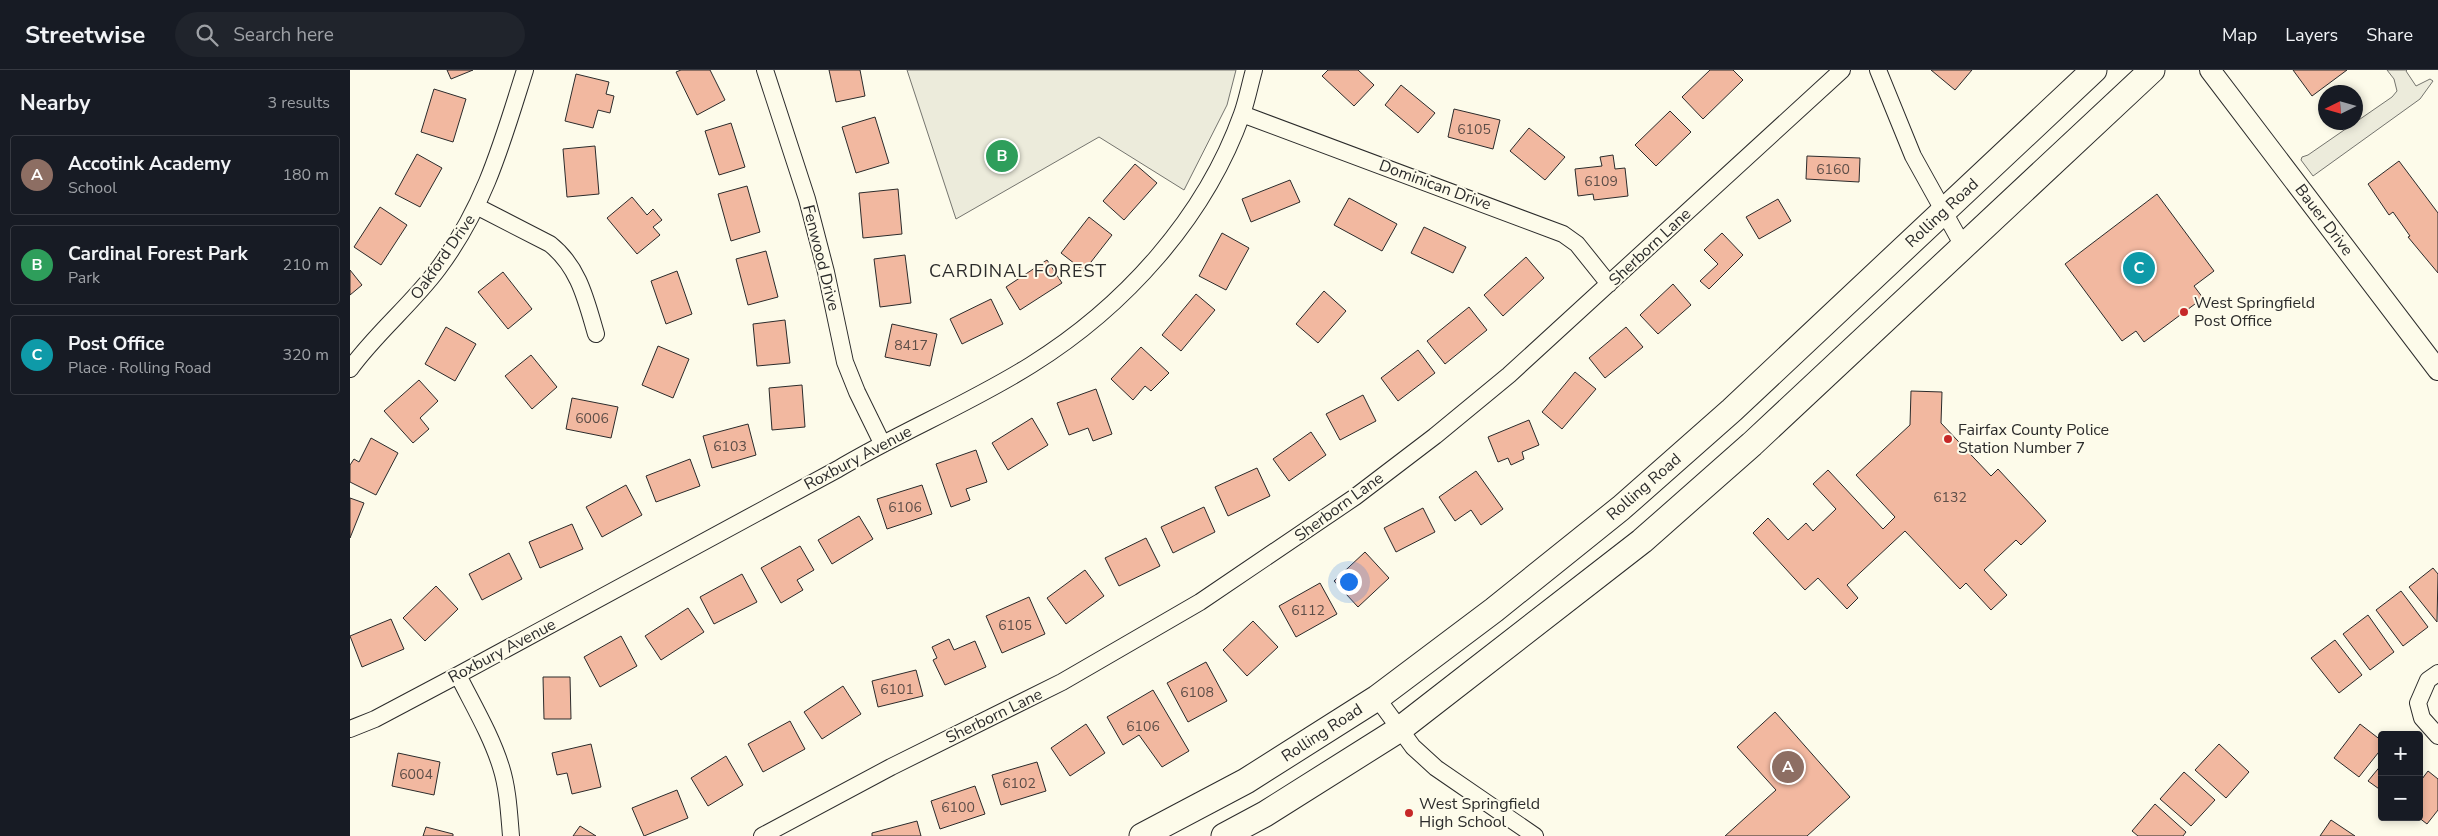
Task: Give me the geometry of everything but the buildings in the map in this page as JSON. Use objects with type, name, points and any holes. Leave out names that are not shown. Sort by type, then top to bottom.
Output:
[{"type":"main road","name":"Rolling Road","points":[[1142,836],[1246,781],[1377,698],[1494,610],[1621,508],[1732,410],[2094,70]]},
{"type":"main road","points":[[1224,836],[1265,814],[1400,729],[1642,542],[1752,444],[2152,70]]},
{"type":"street","name":"Oakford Drive","points":[[350,369],[438,270],[478,207],[496,163],[525,70]]},
{"type":"street","name":"Fenwood Drive","points":[[765,70],[807,200],[826,272],[845,362],[857,392],[882,442]]},
{"type":"street","name":"Roxbury Avenue","points":[[350,729],[375,719],[458,675],[838,470],[882,442],[922,424],[1030,365],[1070,339],[1110,306],[1150,266],[1186,220],[1220,162],[1242,114],[1254,70]]},
{"type":"street","name":"Sherborn Lane","points":[[762,836],[891,767],[1062,682],[1200,602],[1255,567],[1355,497],[1509,375],[1842,70]]},
{"type":"street","points":[[1878,70],[1913,156],[1963,246]]},
{"type":"street","name":"Bauer Drive","points":[[2210,70],[2438,370]]},
{"type":"street","name":"Dominican Drive","points":[[1242,114],[1563,234],[1577,244],[1609,284]]},
{"type":"street","points":[[478,207],[550,244],[570,263],[579,280],[596,334]]},
{"type":"street","points":[[2438,673],[2428,680],[2418,703],[2422,718],[2438,736]]},
{"type":"street","points":[[458,675],[490,738],[501,767],[508,799],[511,836]]},
{"type":"street","points":[[1377,698],[1412,747],[1436,768],[1535,836]]},
{"type":"shaded area","points":[[907,70],[1236,70],[1227,105],[1184,190],[1099,137],[956,219]]},
{"type":"shaded area","points":[[2387,70],[2407,70],[2416,86],[2430,79],[2433,81],[2420,99],[2313,176],[2301,160],[2302,157],[2308,155],[2344,130],[2363,130],[2363,117],[2392,97],[2397,91],[2394,79]]},
{"type":"place","name":"Cardinal Forest Park","points":[[1002,156]]},
{"type":"place","name":"Post Office","points":[[2139,268]]},
{"type":"place","name":"West Springfield Post Office","points":[[2184,312]]},
{"type":"place","name":"Fairfax County Police Station Number 7","points":[[1948,439]]},
{"type":"place","name":"Accotink Academy","points":[[1788,767]]},
{"type":"place","name":"West Springfield High School","points":[[1409,813]]},
{"type":"district","name":"CARDINAL FOREST","points":[[1018,271]]}]
